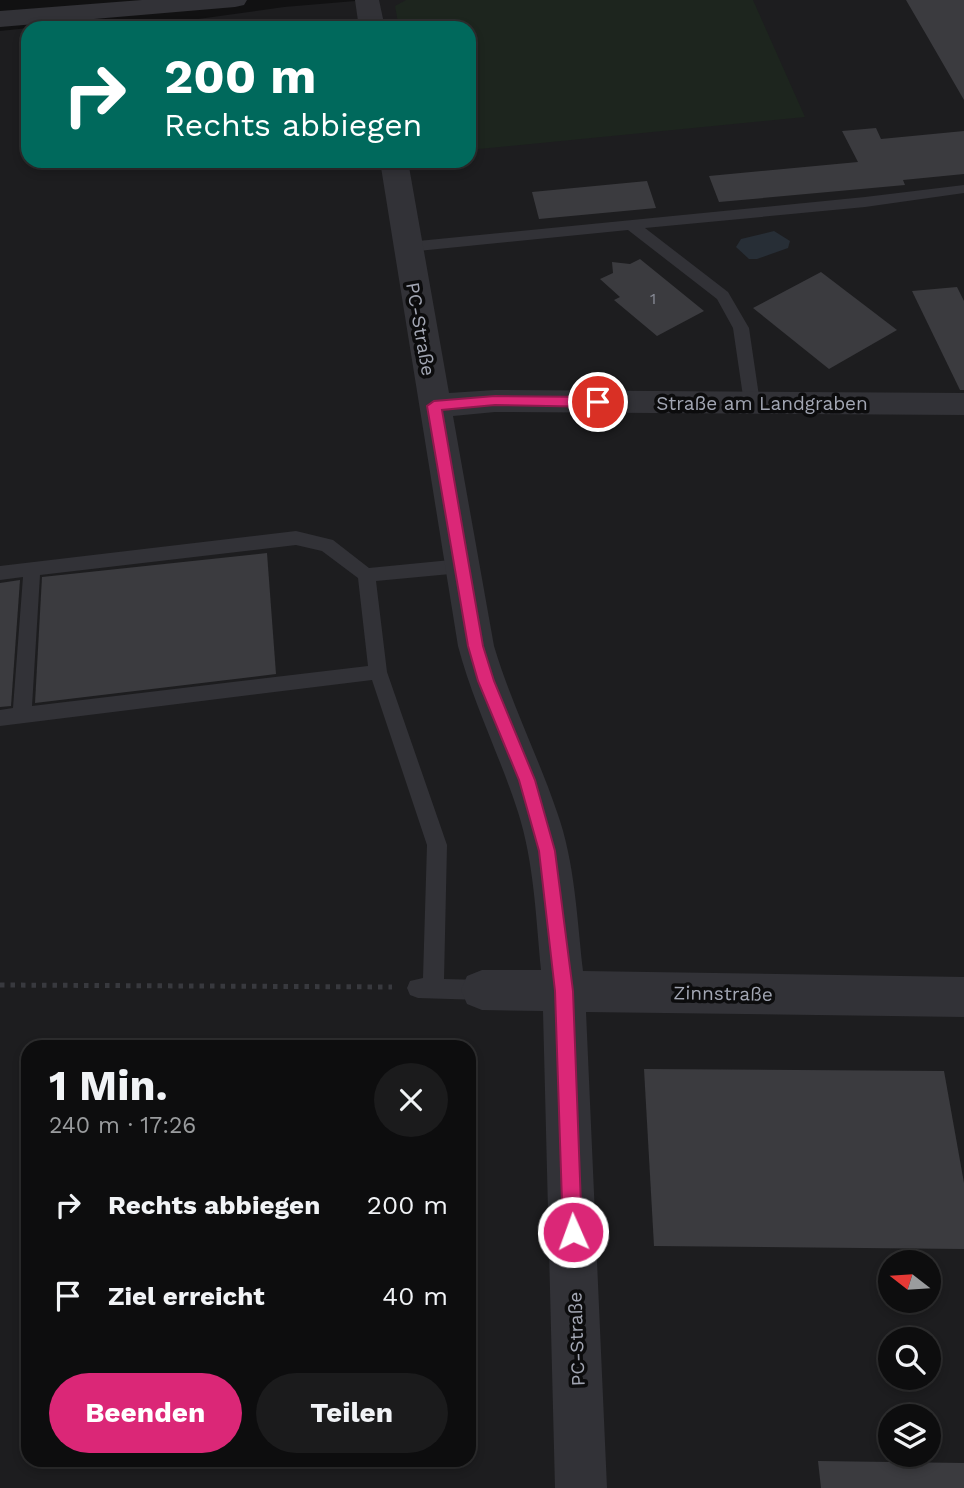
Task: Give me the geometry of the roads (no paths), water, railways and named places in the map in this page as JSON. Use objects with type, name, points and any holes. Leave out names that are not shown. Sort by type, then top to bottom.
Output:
[{"type":"street","points":[[0,19],[235,0]]},
{"type":"street","points":[[368,0],[371,21]]},
{"type":"street","name":"PC-Straße","points":[[395,168],[476,646],[486,681],[527,780],[544,838],[564,991],[580,1488]]},
{"type":"street","name":"Straße am Landgraben","points":[[434,406],[495,401],[964,404]]},
{"type":"street","name":"Zinnstraße","points":[[482,990],[964,997]]},
{"type":"lane","points":[[408,247],[964,189]]},
{"type":"lane","points":[[630,225],[723,296],[741,328],[752,403]]},
{"type":"lane","points":[[0,573],[296,538],[327,545],[343,555],[366,575],[378,672],[437,845],[426,987],[482,990]]},
{"type":"lane","points":[[366,575],[461,566]]},
{"type":"lane","points":[[22,715],[32,569]]},
{"type":"lane","points":[[0,718],[378,672]]}]
